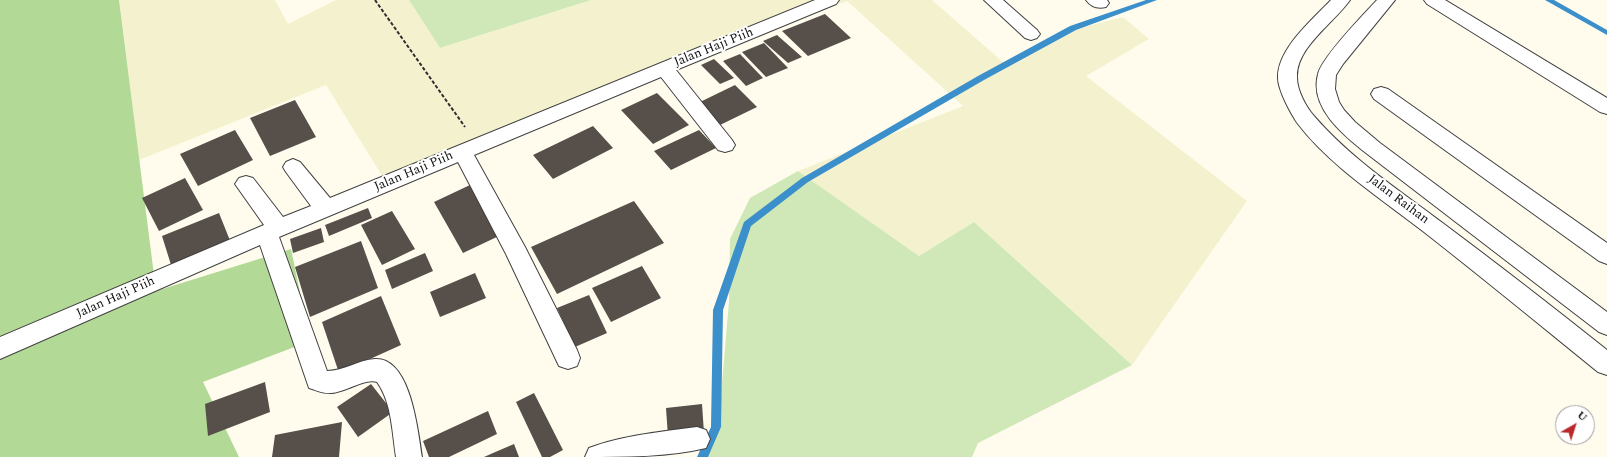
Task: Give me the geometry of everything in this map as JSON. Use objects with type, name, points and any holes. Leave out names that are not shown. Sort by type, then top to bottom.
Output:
[{"type":"street","name":"Jalan Haji Piih","points":[[0,348],[326,208],[830,0]]},
{"type":"street","points":[[993,0],[1031,34]]},
{"type":"street","points":[[1433,0],[1607,107]]},
{"type":"street","name":"Jalan Raihan","points":[[1359,5],[1327,74],[1326,82],[1328,99],[1334,110],[1358,135],[1607,325]]},
{"type":"street","name":"Jalan Raihan","points":[[1359,5],[1304,40],[1290,60],[1287,78],[1291,93],[1305,119],[1331,147],[1607,364]]},
{"type":"street","points":[[664,68],[725,145]]},
{"type":"street","points":[[1381,94],[1607,255]]},
{"type":"street","points":[[470,148],[517,253],[568,358]]},
{"type":"street","points":[[293,167],[326,208]]},
{"type":"street","points":[[246,184],[273,232],[318,380],[330,383],[371,370],[379,370],[386,373],[396,390],[406,432],[409,457]]},
{"type":"street","points":[[1425,221],[1450,206]]},
{"type":"street","points":[[598,457],[634,448],[697,439]]},
{"type":"path","points":[[375,0],[470,148]]},
{"type":"shaded area","points":[[119,0],[275,0],[288,24],[336,0],[409,0],[440,48],[591,0],[932,0],[1003,62],[1084,27],[1123,17],[1149,39],[1086,76],[1247,201],[1132,365],[974,222],[919,256],[798,171],[963,106],[847,1],[384,179],[326,85],[139,160]]},
{"type":"green space","points":[[0,0],[119,0],[156,291],[291,249],[310,341],[203,382],[239,457],[0,457]]},
{"type":"green space","points":[[409,0],[591,0],[440,48]]},
{"type":"green space","points":[[798,171],[919,256],[974,222],[1132,365],[978,443],[972,457],[706,457],[718,431],[729,301],[730,239],[750,198]]},
{"type":"building","points":[[825,14],[851,38],[808,56],[782,31]]},
{"type":"building","points":[[777,35],[802,57],[788,63],[763,41]]},
{"type":"building","points":[[764,43],[788,68],[766,77],[742,52]]},
{"type":"building","points":[[740,54],[763,78],[746,86],[723,61]]},
{"type":"building","points":[[714,59],[734,78],[720,84],[701,65]]},
{"type":"building","points":[[735,85],[757,107],[720,125],[698,103]]},
{"type":"building","points":[[657,93],[689,125],[653,144],[621,110]]},
{"type":"building","points":[[295,100],[316,137],[270,156],[250,118]]},
{"type":"building","points":[[593,126],[613,148],[553,179],[533,155]]},
{"type":"building","points":[[235,130],[253,160],[198,186],[180,154]]},
{"type":"building","points":[[699,130],[716,148],[671,170],[654,151]]},
{"type":"building","points":[[185,178],[203,210],[159,231],[142,198]]},
{"type":"building","points":[[470,185],[501,235],[463,253],[434,202]]},
{"type":"building","points":[[634,201],[664,243],[557,294],[531,247]]},
{"type":"building","points":[[368,208],[372,218],[329,236],[325,225]]},
{"type":"building","points":[[392,211],[415,249],[382,265],[361,225]]},
{"type":"building","points":[[219,213],[231,243],[172,268],[162,236]]},
{"type":"building","points":[[321,228],[324,242],[293,253],[290,239]]},
{"type":"building","points":[[361,241],[378,288],[310,317],[295,267]]},
{"type":"building","points":[[425,253],[433,271],[392,289],[385,270]]},
{"type":"building","points":[[642,266],[661,298],[611,322],[592,288]]},
{"type":"building","points":[[475,273],[486,298],[440,317],[430,292]]},
{"type":"building","points":[[589,295],[607,333],[575,347],[557,308]]},
{"type":"building","points":[[381,296],[401,345],[339,373],[322,322]]},
{"type":"building","points":[[265,382],[270,412],[208,436],[205,404]]},
{"type":"building","points":[[371,384],[393,412],[358,437],[337,407]]},
{"type":"building","points":[[534,393],[563,450],[550,457],[542,457],[516,402]]},
{"type":"building","points":[[702,404],[704,433],[668,437],[666,408]]},
{"type":"building","points":[[488,411],[497,434],[449,457],[429,457],[423,441]]},
{"type":"building","points":[[342,422],[339,457],[272,457],[275,435]]},
{"type":"building","points":[[514,444],[519,457],[484,457],[493,453]]},
{"type":"waterway","points":[[702,457],[716,427],[718,310],[747,224],[805,180],[981,78],[1073,28],[1153,0]]},
{"type":"waterway","points":[[1549,0],[1607,33]]}]
